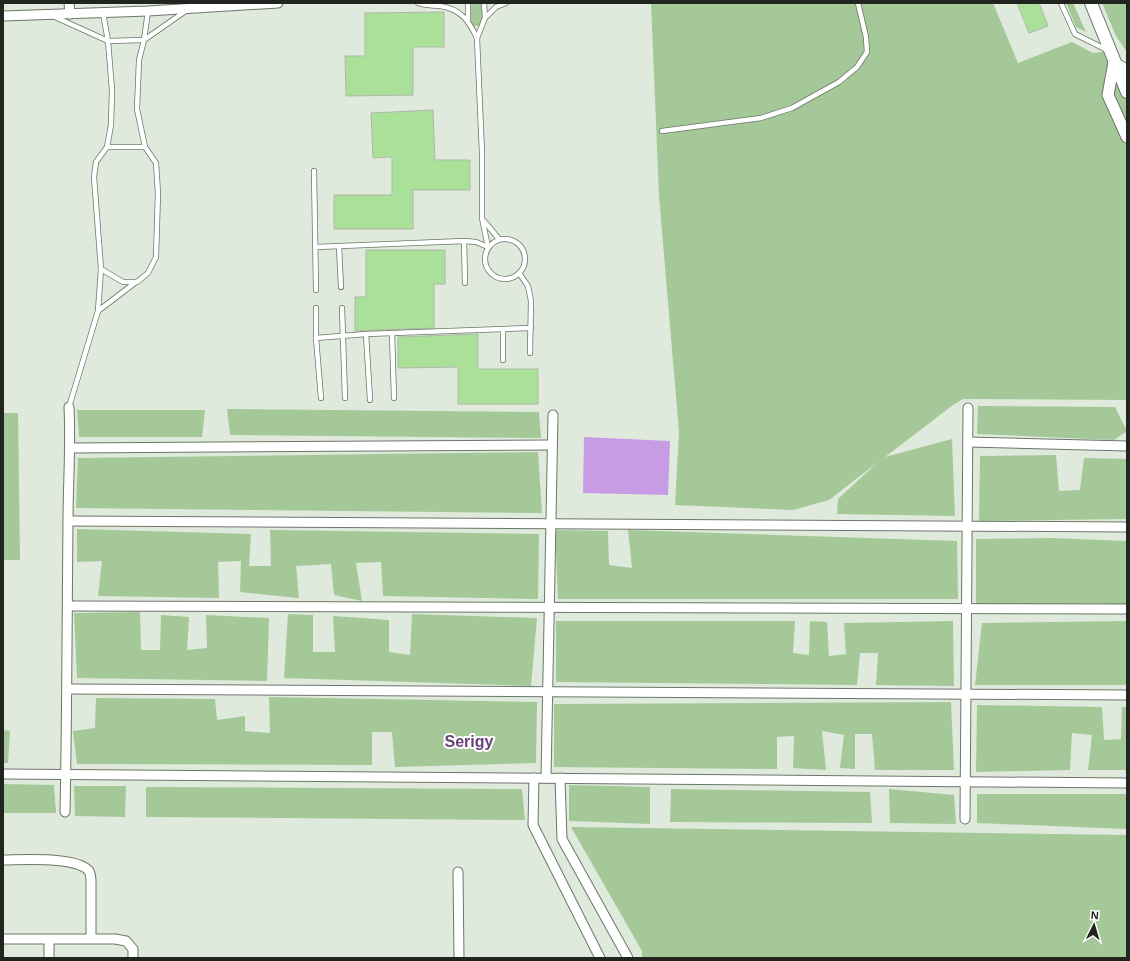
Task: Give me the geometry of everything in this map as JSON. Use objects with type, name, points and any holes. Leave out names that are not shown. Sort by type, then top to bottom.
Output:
[{"type":"main road","points":[[1091,3],[1109,51],[1127,92]]},
{"type":"street","points":[[69,3],[70,14]]},
{"type":"street","points":[[3,16],[148,11],[278,3]]},
{"type":"street","points":[[1127,69],[1114,62],[1108,95],[1127,136]]},
{"type":"street","points":[[65,812],[68,689],[68,521],[71,448],[69,407]]},
{"type":"street","points":[[965,819],[968,408]]},
{"type":"street","points":[[546,778],[553,415]]},
{"type":"street","points":[[968,442],[1127,446]]},
{"type":"street","points":[[71,448],[552,445]]},
{"type":"street","points":[[68,521],[1127,527]]},
{"type":"street","points":[[68,606],[1127,609]]},
{"type":"street","points":[[68,689],[1127,695]]},
{"type":"street","points":[[3,774],[1127,783]]},
{"type":"street","points":[[534,778],[533,825],[600,958]]},
{"type":"street","points":[[560,778],[562,839],[628,958]]},
{"type":"street","points":[[3,860],[62,861],[80,864],[89,872],[91,880],[91,938]]},
{"type":"street","points":[[458,872],[459,958]]},
{"type":"street","points":[[3,939],[115,939],[126,941],[133,949],[133,958]]},
{"type":"street","points":[[48,940],[49,958]]},
{"type":"lane","points":[[418,3],[426,6],[442,6],[463,14],[477,38]]},
{"type":"lane","points":[[468,3],[468,21]]},
{"type":"lane","points":[[484,3],[485,18]]},
{"type":"lane","points":[[488,247],[482,218],[482,153],[477,38],[485,18],[496,7],[506,3]]},
{"type":"lane","points":[[662,131],[761,118],[792,108],[839,82],[857,67],[867,52],[866,37],[858,3]]},
{"type":"lane","points":[[1061,3],[1075,34],[1109,51]]},
{"type":"lane","points":[[51,15],[108,41],[144,40],[190,8]]},
{"type":"lane","points":[[98,311],[148,273],[156,257],[158,192],[156,164],[145,147],[137,109],[139,60],[144,40],[148,11]]},
{"type":"lane","points":[[69,407],[98,311],[100,269],[94,177],[96,162],[108,147],[111,125],[112,97],[108,41],[103,13]]},
{"type":"lane","points":[[108,147],[145,147]]},
{"type":"lane","points":[[314,171],[316,290]]},
{"type":"lane","points":[[482,218],[499,239]]},
{"type":"lane","points":[[499,239],[512,239],[522,248],[525,261],[519,273],[507,279],[494,276],[486,266],[485,253],[488,247],[499,239]]},
{"type":"lane","points":[[316,247],[464,241],[476,242],[488,247]]},
{"type":"lane","points":[[464,241],[465,283]]},
{"type":"lane","points":[[339,246],[341,287]]},
{"type":"lane","points":[[100,269],[123,282],[136,282]]},
{"type":"lane","points":[[519,273],[528,286],[531,301],[530,353]]},
{"type":"lane","points":[[316,308],[316,338],[320,398]]},
{"type":"lane","points":[[342,308],[345,398]]},
{"type":"lane","points":[[316,338],[366,334],[531,328]]},
{"type":"lane","points":[[503,329],[503,360]]},
{"type":"lane","points":[[392,333],[394,398]]},
{"type":"lane","points":[[366,334],[370,400]]},
{"type":"green space","points":[[468,3],[484,3],[485,6],[481,26],[472,26],[468,20]]},
{"type":"green space","points":[[651,3],[993,3],[1018,63],[1072,42],[1093,53],[1109,51],[1127,92],[1127,400],[963,399],[953,405],[885,457],[952,439],[955,516],[837,514],[838,499],[878,462],[829,500],[793,510],[675,505],[679,432],[659,196]]},
{"type":"green space","points":[[1066,3],[1073,3],[1086,32],[1076,27]]},
{"type":"green space","points":[[1102,3],[1127,3],[1127,52],[1116,36]]},
{"type":"green space","points":[[978,406],[1115,407],[1127,431],[1114,440],[977,434]]},
{"type":"green space","points":[[227,409],[539,412],[541,438],[230,435]]},
{"type":"green space","points":[[77,410],[205,410],[202,437],[79,437]]},
{"type":"green space","points":[[3,413],[18,413],[20,560],[3,560]]},
{"type":"green space","points":[[538,452],[542,513],[76,508],[78,458]]},
{"type":"green space","points":[[1056,455],[1059,491],[1080,490],[1084,458],[1127,459],[1127,519],[979,521],[980,456]]},
{"type":"green space","points":[[77,529],[251,534],[249,566],[271,566],[270,530],[539,534],[538,599],[383,596],[381,562],[356,563],[362,601],[334,595],[331,564],[296,566],[299,598],[240,592],[241,561],[218,562],[219,598],[98,596],[102,561],[77,562]]},
{"type":"green space","points":[[555,530],[608,531],[609,565],[632,568],[628,530],[957,541],[958,599],[558,599]]},
{"type":"green space","points":[[1053,538],[1127,541],[1127,604],[976,604],[976,539]]},
{"type":"green space","points":[[140,612],[141,650],[160,650],[161,615],[189,617],[187,650],[207,648],[206,615],[269,618],[267,681],[77,678],[74,613]]},
{"type":"green space","points":[[288,614],[313,615],[313,652],[335,652],[333,616],[389,620],[389,652],[410,655],[412,614],[537,618],[531,686],[284,678]]},
{"type":"green space","points":[[556,621],[795,621],[793,653],[809,655],[810,621],[827,622],[829,656],[846,654],[844,623],[953,621],[954,686],[876,685],[878,653],[860,653],[857,685],[556,682]]},
{"type":"green space","points":[[1127,621],[1127,685],[975,685],[982,623]]},
{"type":"green space","points":[[269,697],[537,702],[536,763],[395,767],[392,732],[372,732],[372,765],[77,764],[73,731],[95,728],[96,698],[215,699],[217,720],[245,716],[245,731],[270,733]]},
{"type":"green space","points":[[951,702],[954,770],[875,770],[872,734],[855,734],[855,769],[840,768],[844,735],[822,731],[826,770],[793,768],[794,736],[777,737],[777,769],[554,767],[554,704]]},
{"type":"green space","points":[[977,705],[1102,707],[1104,740],[1121,739],[1122,707],[1127,707],[1127,770],[1088,770],[1092,735],[1072,733],[1070,770],[976,772]]},
{"type":"green space","points":[[3,730],[10,731],[8,763],[3,763]]},
{"type":"green space","points":[[3,784],[54,785],[56,813],[3,813]]},
{"type":"green space","points":[[569,785],[650,787],[650,824],[569,821]]},
{"type":"green space","points":[[74,786],[126,786],[125,817],[75,816]]},
{"type":"green space","points":[[146,787],[522,789],[525,820],[146,817]]},
{"type":"green space","points":[[671,789],[870,792],[872,823],[670,822]]},
{"type":"green space","points":[[889,789],[954,795],[956,824],[890,823]]},
{"type":"green space","points":[[977,794],[1127,794],[1127,829],[977,823]]},
{"type":"green space","points":[[571,827],[1127,835],[1127,958],[642,958],[642,951]]},
{"type":"shaded area","points":[[584,437],[670,441],[668,495],[583,493]]},
{"type":"building","points":[[1017,3],[1039,3],[1048,26],[1029,33]]},
{"type":"building","points":[[444,12],[444,47],[413,47],[413,95],[346,96],[345,56],[365,56],[365,13]]},
{"type":"building","points":[[433,110],[435,160],[470,160],[470,190],[413,190],[413,229],[334,229],[334,195],[392,195],[392,157],[373,158],[371,113]]},
{"type":"building","points":[[366,250],[445,250],[445,284],[434,284],[434,328],[355,331],[355,297],[366,297]]},
{"type":"building","points":[[478,334],[478,369],[538,369],[538,404],[458,404],[458,367],[398,368],[398,337]]},
{"type":"district","name":"Serigy","points":[[469,741]]}]
